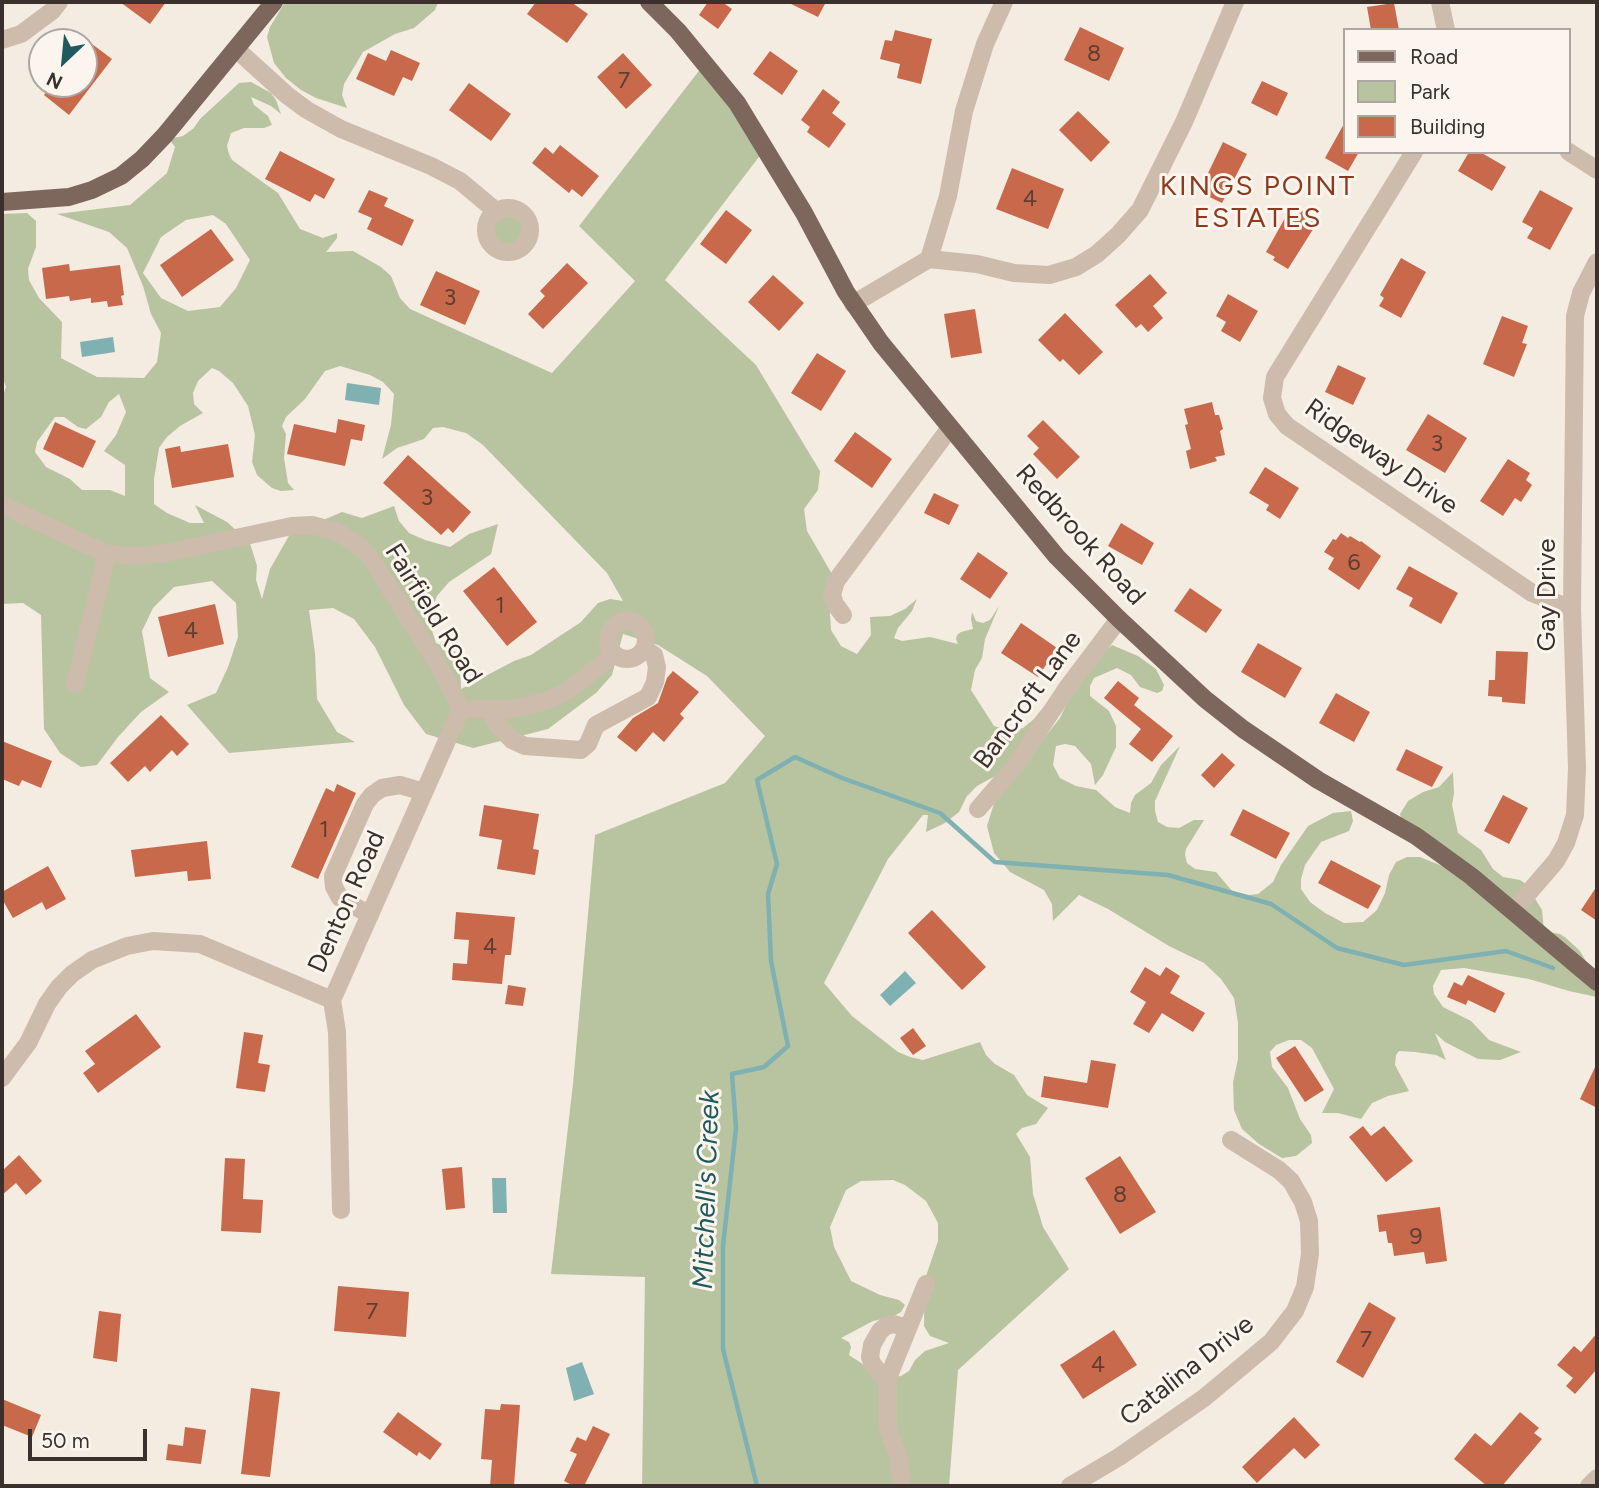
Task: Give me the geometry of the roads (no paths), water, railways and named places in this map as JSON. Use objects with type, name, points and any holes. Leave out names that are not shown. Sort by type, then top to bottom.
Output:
[{"type":"main road","points":[[2,202],[69,197],[92,190],[121,176],[165,135],[274,2]]},
{"type":"main road","name":"Redbrook Road","points":[[649,2],[678,31],[737,103],[804,213],[853,304],[881,343],[1057,557],[1205,699],[1243,729],[1318,780],[1416,836],[1471,876],[1597,982]]},
{"type":"street","points":[[2,40],[21,34],[52,11],[59,2]]},
{"type":"street","points":[[929,259],[948,196],[964,111],[985,44],[1004,2]]},
{"type":"street","points":[[853,304],[929,259],[977,264],[1014,273],[1049,275],[1076,267],[1097,254],[1140,210],[1184,122],[1236,2]]},
{"type":"street","points":[[1440,2],[1446,28]]},
{"type":"street","points":[[236,49],[307,110],[341,129],[453,177],[473,190],[496,211]]},
{"type":"street","points":[[1571,153],[1597,170]]},
{"type":"street","name":"Ridgeway Drive","points":[[1413,154],[1275,377],[1272,398],[1287,426],[1521,586],[1572,608]]},
{"type":"street","name":"Gay Drive","points":[[1512,912],[1556,861],[1566,843],[1575,815],[1577,768],[1572,608],[1575,316],[1581,293],[1597,262]]},
{"type":"street","points":[[843,615],[832,595],[836,581],[950,428]]},
{"type":"street","name":"Fairfield Road","points":[[2,505],[107,554],[136,556],[166,553],[292,526],[312,525],[338,532],[362,548],[372,560],[442,671],[461,709]]},
{"type":"street","points":[[75,684],[107,554]]},
{"type":"street","name":"Bancroft Lane","points":[[978,808],[1015,766],[1067,688],[1119,619]]},
{"type":"street","points":[[621,622],[634,623],[640,626],[646,638],[644,649],[636,657],[618,658],[608,643],[608,636],[615,625],[621,622]]},
{"type":"street","points":[[491,709],[495,722],[512,740],[525,746],[581,750],[588,744],[596,725],[648,697],[655,682],[657,667],[654,655],[644,649]]},
{"type":"street","points":[[461,709],[513,709],[546,701],[569,690],[614,654]]},
{"type":"street","name":"Denton Road","points":[[341,1210],[337,1032],[332,1000],[461,709]]},
{"type":"street","points":[[370,915],[340,898],[334,887],[333,876],[365,804],[372,795],[382,788],[400,785],[424,792]]},
{"type":"street","points":[[2,1078],[28,1043],[47,1004],[59,987],[72,974],[92,961],[127,946],[153,941],[200,944],[332,1000]]},
{"type":"street","name":"Catalina Drive","points":[[1070,1486],[1119,1457],[1204,1398],[1271,1342],[1295,1311],[1305,1287],[1310,1254],[1309,1221],[1303,1202],[1291,1181],[1279,1170],[1231,1140]]},
{"type":"street","points":[[902,1486],[898,1455],[888,1429],[888,1378],[926,1284]]},
{"type":"street","points":[[888,1378],[880,1374],[872,1363],[872,1345],[886,1326],[893,1324],[908,1328]]},
{"type":"street","points":[[1589,1486],[1597,1478]]},
{"type":"water","points":[[113,337],[115,352],[82,357],[80,342]]},
{"type":"water","points":[[347,383],[381,388],[379,405],[345,400]]},
{"type":"water","points":[[905,971],[916,983],[890,1006],[880,995]]},
{"type":"water","points":[[492,1178],[506,1178],[507,1213],[493,1213]]},
{"type":"water","points":[[582,1362],[594,1394],[574,1401],[566,1368]]},
{"type":"waterway","name":"Mitchell's Creek","points":[[757,1486],[723,1349],[723,1246],[736,1128],[732,1074],[764,1067],[788,1046],[771,961],[768,894],[777,864],[757,780],[795,757],[842,778],[940,813],[995,862],[1168,875],[1271,904],[1337,948],[1404,965],[1506,951],[1553,968]]},
{"type":"district","name":"KINGS POINT ESTATES","points":[[1258,203]]}]
